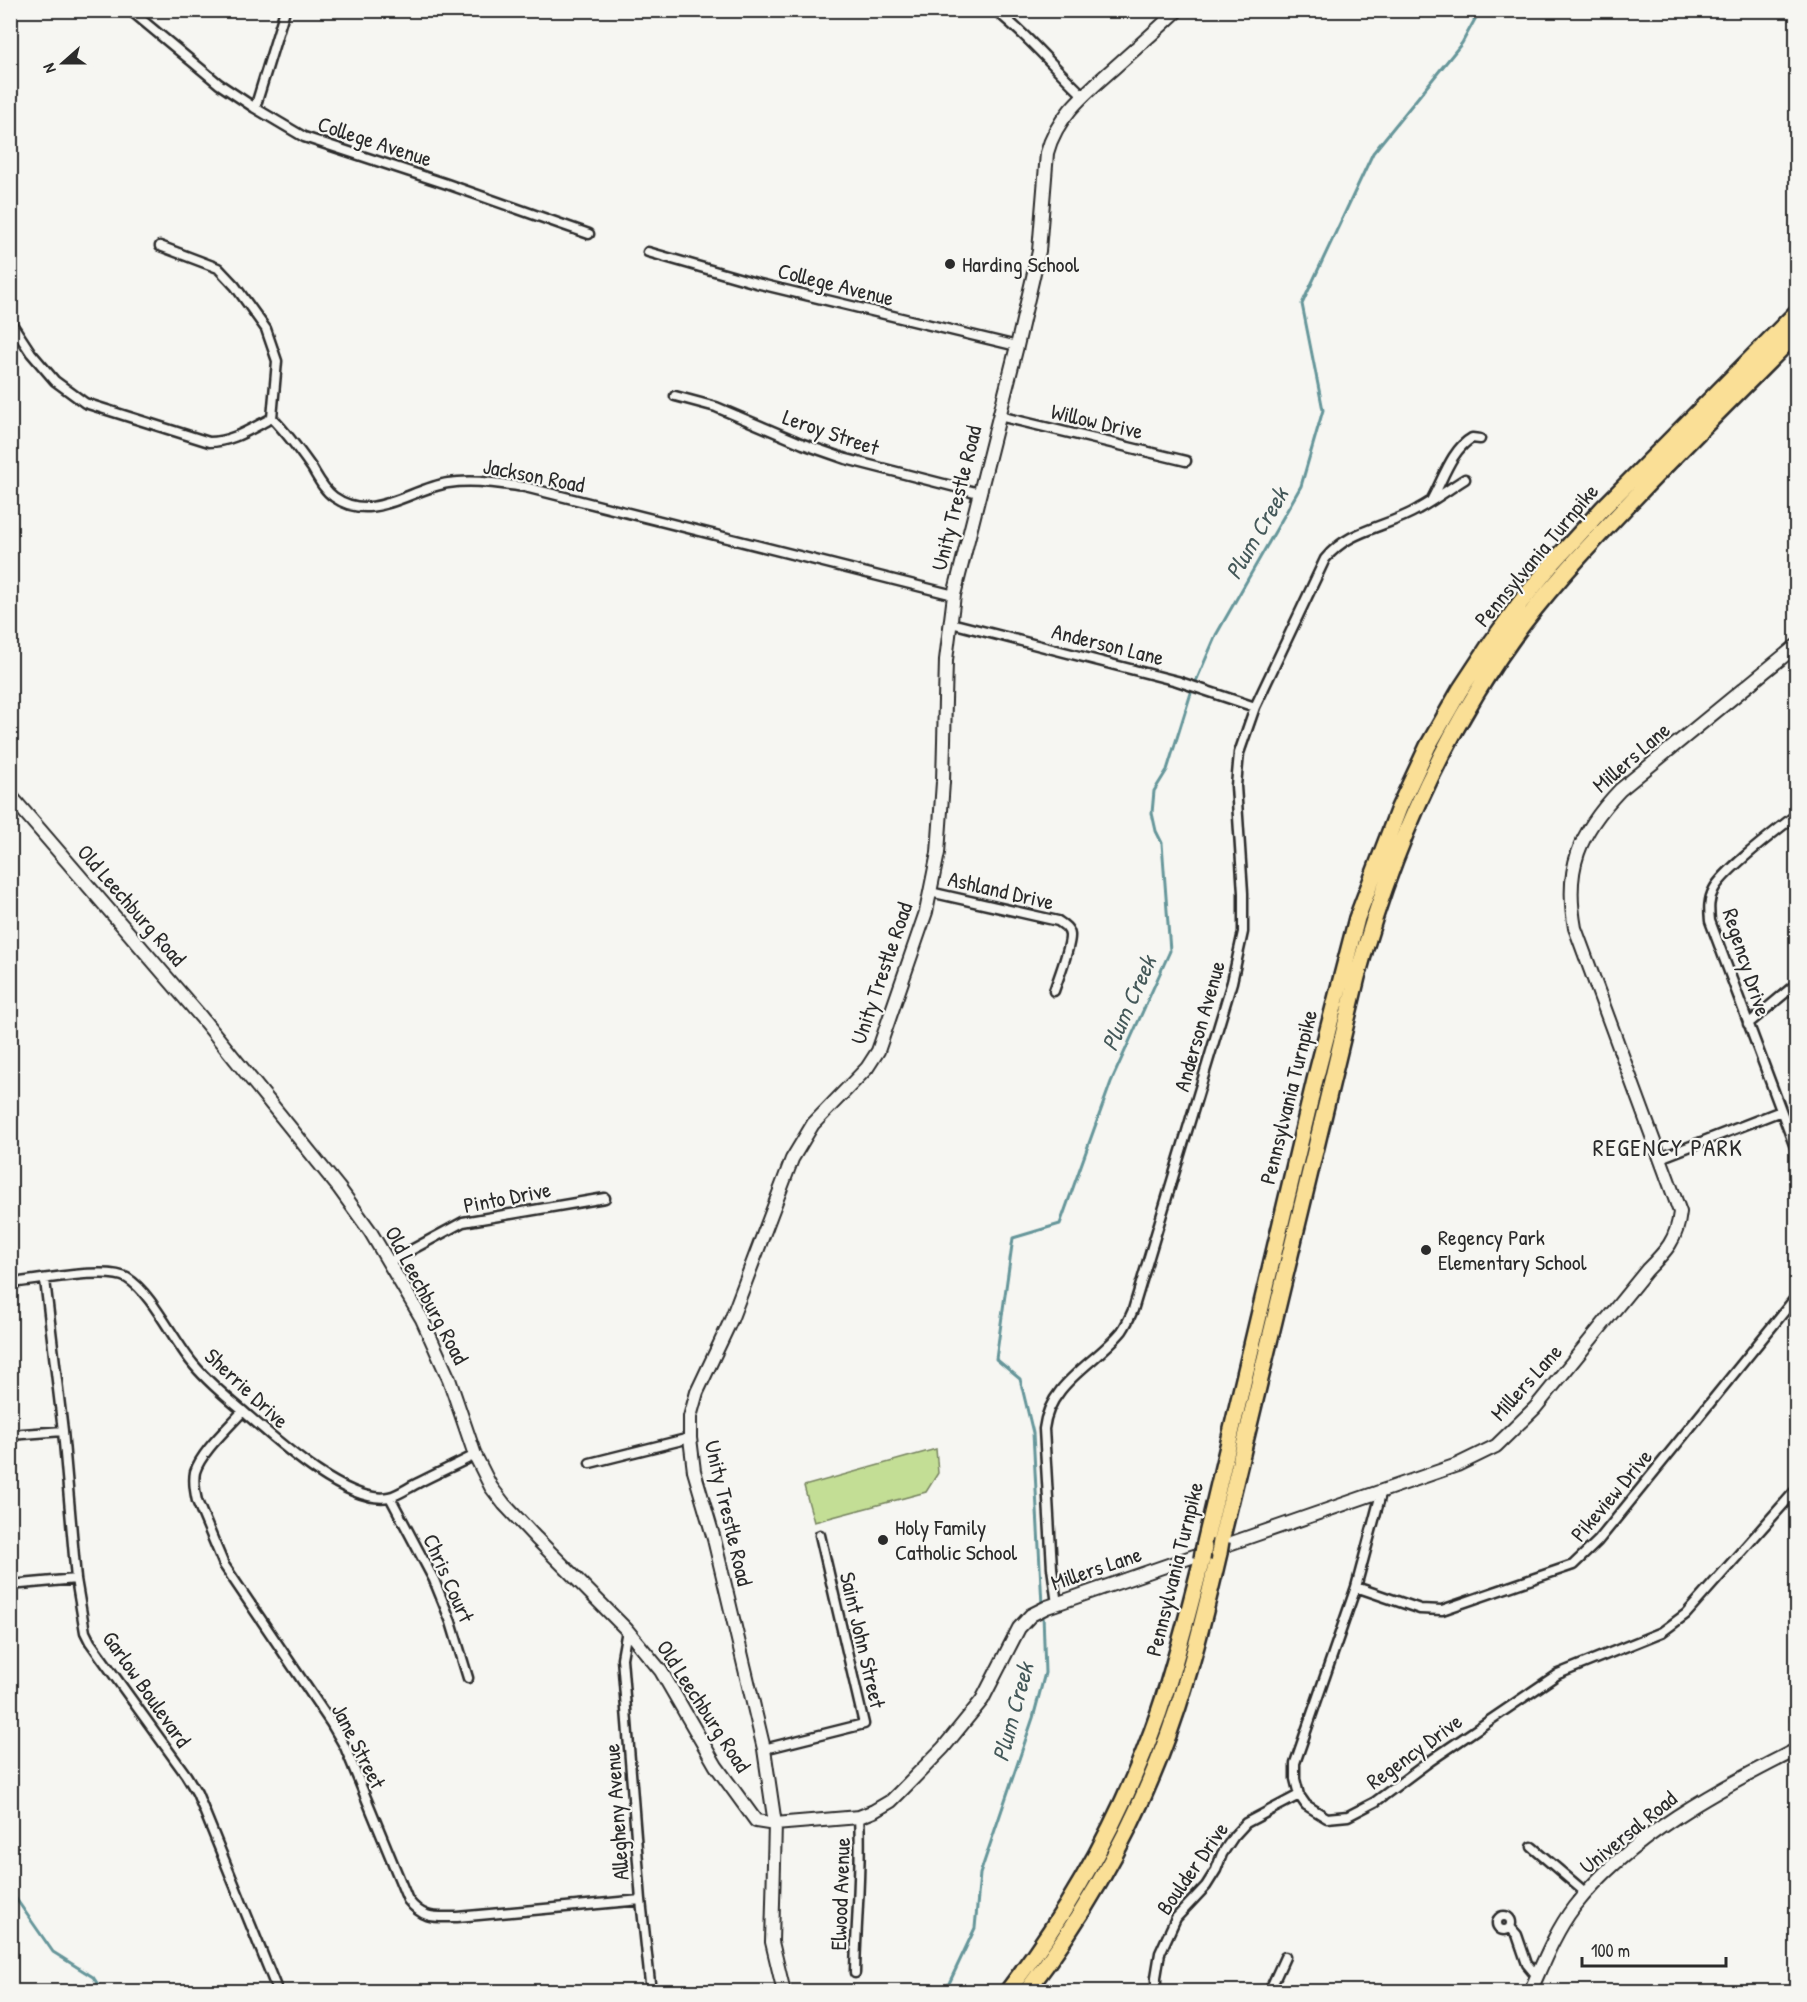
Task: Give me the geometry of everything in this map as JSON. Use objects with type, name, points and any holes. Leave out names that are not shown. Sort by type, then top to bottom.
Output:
[{"type":"highway","name":"Pennsylvania Turnpike","points":[[1007,1992],[1061,1916],[1116,1817],[1158,1714],[1176,1659],[1203,1553],[1315,1080],[1357,918],[1399,808],[1428,746],[1460,690],[1491,643],[1552,564],[1603,508],[1797,313]]},
{"type":"highway","name":"Pennsylvania Turnpike","points":[[1026,1992],[1067,1936],[1103,1875],[1144,1794],[1186,1683],[1368,935],[1388,876],[1426,785],[1449,740],[1490,672],[1546,596],[1619,514],[1797,334]]},
{"type":"street","name":"College Avenue","points":[[129,10],[219,84],[304,137],[436,180],[589,234]]},
{"type":"street","points":[[255,108],[285,10]]},
{"type":"street","points":[[995,10],[1030,39],[1059,73],[1083,96]]},
{"type":"street","name":"Unity Trestle Road","points":[[784,1992],[772,1942],[775,1824],[764,1749],[714,1539],[694,1471],[690,1418],[697,1392],[731,1320],[792,1159],[813,1124],[867,1068],[878,1051],[923,922],[938,853],[943,783],[945,660],[954,595],[1039,251],[1047,153],[1051,139],[1064,116],[1083,96],[1178,10]]},
{"type":"street","points":[[10,321],[55,381],[85,403],[209,441],[221,442],[272,418],[277,361],[265,327],[235,286],[218,268],[160,246]]},
{"type":"street","name":"College Avenue","points":[[648,252],[756,283],[1017,346]]},
{"type":"street","name":"Leroy Street","points":[[675,396],[716,406],[803,444],[846,459],[979,493]]},
{"type":"street","name":"Willow Drive","points":[[999,416],[1186,461]]},
{"type":"street","name":"Jackson Road","points":[[272,418],[282,428],[324,487],[334,497],[350,505],[376,507],[444,484],[473,480],[525,487],[954,595]]},
{"type":"street","points":[[1432,499],[1465,442],[1472,438],[1480,440]]},
{"type":"street","name":"Anderson Avenue","points":[[1046,1608],[1051,1556],[1044,1429],[1046,1416],[1055,1395],[1122,1330],[1133,1310],[1228,994],[1243,932],[1243,893],[1236,786],[1239,753],[1255,707],[1325,559],[1334,548],[1353,535],[1418,509],[1465,479]]},
{"type":"street","name":"Anderson Lane","points":[[951,623],[1177,681],[1255,707]]},
{"type":"street","name":"Millers Lane","points":[[775,1824],[859,1817],[891,1801],[943,1748],[982,1700],[1019,1628],[1046,1608],[1457,1465],[1496,1446],[1535,1408],[1673,1241],[1678,1229],[1680,1212],[1575,928],[1570,891],[1573,865],[1586,833],[1599,812],[1620,790],[1797,646]]},
{"type":"street","name":"Old Leechburg Road","points":[[10,795],[201,1017],[339,1188],[370,1231],[434,1343],[475,1455],[491,1487],[504,1504],[627,1630],[671,1685],[716,1766],[749,1813],[756,1821],[775,1824]]},
{"type":"street","name":"Regency Drive","points":[[1797,815],[1714,887],[1709,909],[1710,921],[1797,1150]]},
{"type":"street","name":"Ashland Drive","points":[[930,892],[1058,921],[1064,925],[1068,929],[1070,940],[1054,991]]},
{"type":"street","points":[[1748,1024],[1797,984]]},
{"type":"street","points":[[1660,1158],[1781,1111]]},
{"type":"street","name":"Pinto Drive","points":[[389,1262],[463,1222],[604,1198]]},
{"type":"street","name":"Sherrie Drive","points":[[10,1283],[103,1272],[127,1278],[139,1288],[193,1364],[222,1393],[292,1454],[337,1482],[372,1497],[390,1497]]},
{"type":"street","name":"Garlow Boulevard","points":[[45,1280],[63,1431],[76,1579],[85,1632],[186,1774],[197,1793],[278,1992]]},
{"type":"street","name":"Pikeview Drive","points":[[1356,1587],[1420,1609],[1442,1610],[1573,1565],[1598,1541],[1797,1297]]},
{"type":"street","name":"Jane Street","points":[[243,1411],[203,1458],[195,1472],[197,1501],[224,1565],[332,1723],[345,1747],[408,1900],[416,1910],[433,1917],[458,1917],[641,1900]]},
{"type":"street","points":[[10,1435],[63,1431]]},
{"type":"street","points":[[591,1463],[690,1438]]},
{"type":"street","points":[[390,1497],[475,1455]]},
{"type":"street","points":[[1299,1795],[1295,1779],[1295,1763],[1356,1587],[1382,1490]]},
{"type":"street","name":"Regency Drive","points":[[1299,1795],[1306,1805],[1327,1818],[1348,1816],[1375,1802],[1430,1761],[1558,1674],[1662,1632],[1686,1614],[1797,1490]]},
{"type":"street","name":"Chris Court","points":[[390,1497],[452,1622],[468,1678]]},
{"type":"street","name":"Saint John Street","points":[[764,1749],[864,1724],[820,1534]]},
{"type":"street","points":[[10,1585],[76,1579]]},
{"type":"street","name":"Allegheny Avenue","points":[[627,1630],[622,1658],[641,1900],[651,1992]]},
{"type":"street","name":"Universal Road","points":[[1530,1992],[1560,1928],[1586,1893],[1635,1848],[1709,1795],[1797,1750]]},
{"type":"street","name":"Boulder Drive","points":[[1156,1992],[1160,1953],[1176,1918],[1206,1886],[1234,1836],[1246,1823],[1299,1795]]},
{"type":"street","name":"Elwood Avenue","points":[[855,1973],[856,1911],[861,1848],[859,1817]]},
{"type":"street","points":[[1532,1846],[1586,1893]]},
{"type":"street","points":[[1510,1927],[1517,1935],[1527,1964],[1537,1976]]},
{"type":"street","points":[[1269,1992],[1285,1957]]},
{"type":"green space","points":[[936,1449],[938,1473],[926,1492],[814,1522],[804,1486]]},
{"type":"waterway","name":"Plum Creek","points":[[1042,1605],[1033,1433],[1020,1379],[996,1359],[1013,1238],[1060,1224],[1111,1082],[1170,951],[1162,843],[1156,831],[1152,813],[1154,791],[1167,770],[1191,693],[1216,635],[1301,486],[1323,410],[1302,304],[1373,153],[1462,43],[1480,10]]},
{"type":"waterway","name":"Plum Creek","points":[[945,1992],[975,1928],[980,1874],[1033,1718],[1045,1673],[1043,1614]]},
{"type":"waterway","points":[[10,1890],[53,1952],[93,1977],[103,1992]]},
{"type":"place","name":"Harding School","points":[[950,264]]},
{"type":"place","name":"Regency Park Elementary School","points":[[1426,1250]]},
{"type":"place","name":"Holy Family Catholic School","points":[[883,1540]]},
{"type":"district","name":"REGENCY PARK","points":[[1668,1147]]}]
